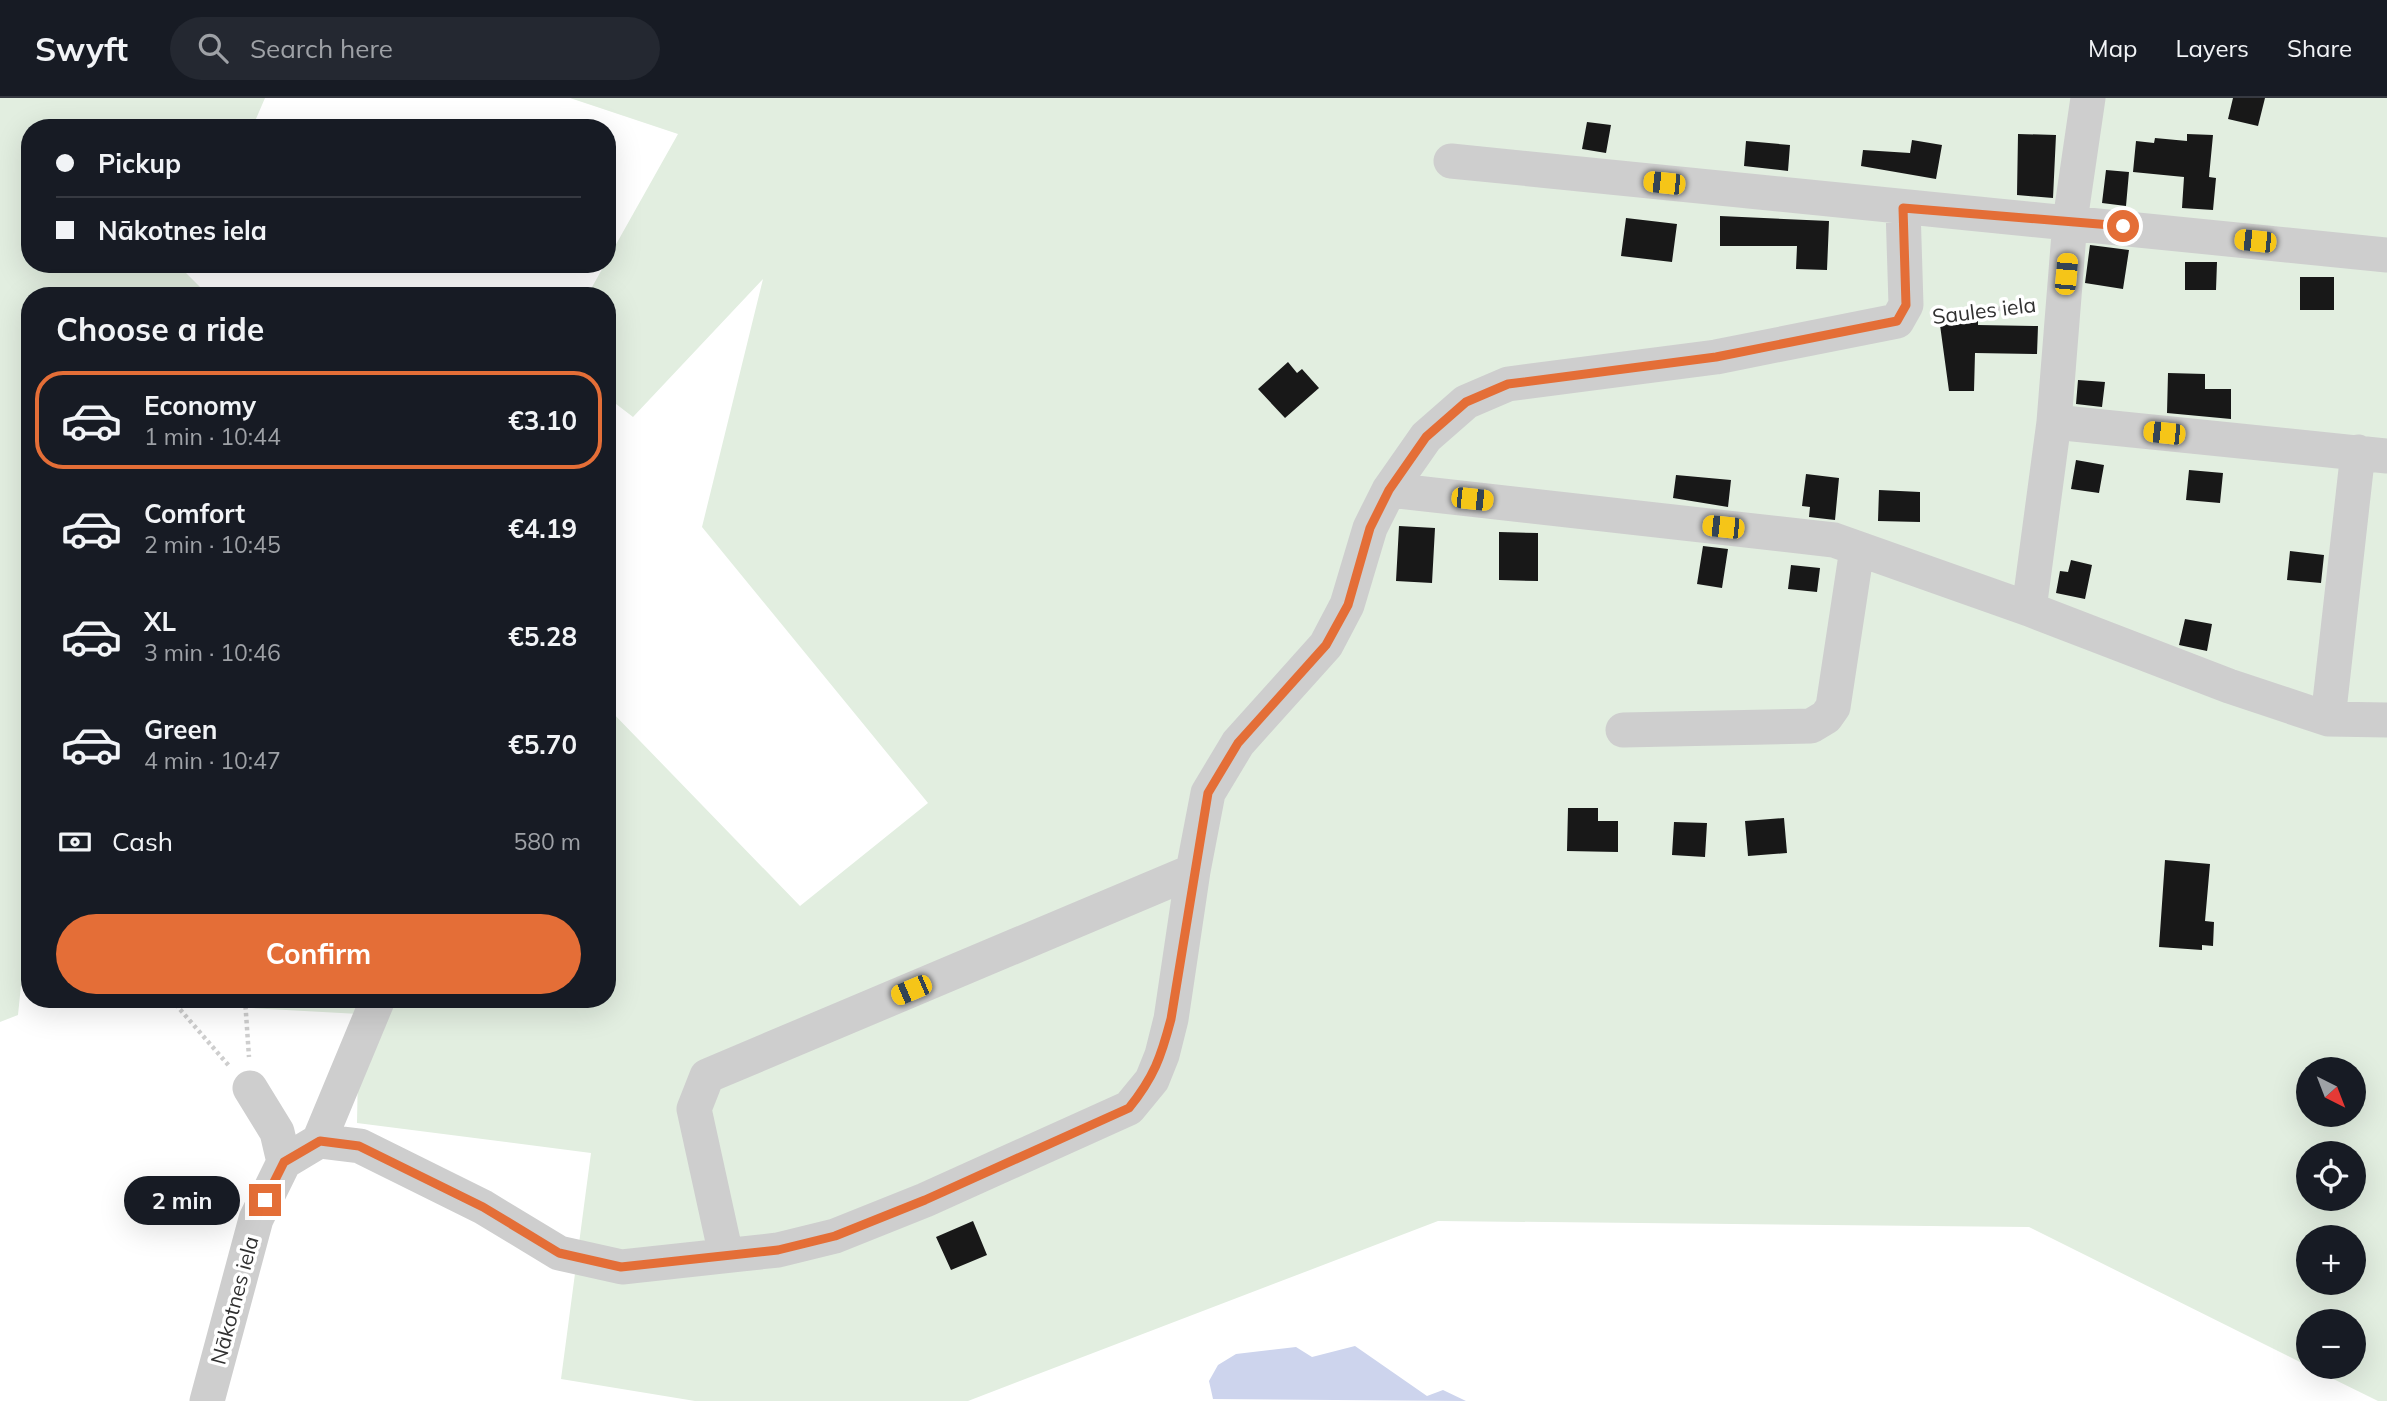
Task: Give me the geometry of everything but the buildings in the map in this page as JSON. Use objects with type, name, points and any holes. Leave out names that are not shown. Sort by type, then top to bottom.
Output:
[{"type":"street","points":[[2029,609],[2054,422],[2070,221],[2088,98]]},
{"type":"street","points":[[1451,161],[1903,208],[2070,221],[2387,255]]},
{"type":"street","points":[[320,1141],[359,1146],[483,1207],[559,1253],[621,1267],[778,1250],[835,1236],[925,1200],[1129,1108],[1152,1080],[1162,1055],[1171,1019],[1193,871],[1208,793],[1238,743],[1326,645],[1348,605],[1370,528],[1389,490],[1426,437],[1466,402],[1508,384],[1716,357],[1897,321],[1906,305],[1903,208]]},
{"type":"street","points":[[2054,422],[2372,454],[2328,719]]},
{"type":"street","points":[[1389,490],[1834,540],[2029,609],[2228,686],[2328,719],[2387,720]]},
{"type":"street","points":[[1623,730],[1811,726],[1826,718],[1833,706],[1857,549]]},
{"type":"street","points":[[726,1255],[694,1109],[707,1076],[1193,871]]},
{"type":"street","points":[[250,1088],[277,1132],[284,1162],[320,1141],[375,1008]]},
{"type":"street","name":"Nākotnes iela","points":[[207,1401],[256,1219],[284,1162]]},
{"type":"path","name":"Saules iela","points":[[1897,321],[2063,301]]},
{"type":"path","points":[[179,1008],[250,1088]]},
{"type":"path","points":[[246,1008],[250,1088]]},
{"type":"green space","points":[[0,98],[265,98],[256,119],[21,119],[21,273],[186,273],[200,287],[21,287],[21,985],[18,1015],[0,1022]]},
{"type":"green space","points":[[570,98],[2387,98],[2387,1401],[2378,1401],[2333,1379],[2366,1379],[2366,1309],[2296,1309],[2296,1360],[2029,1227],[1438,1221],[968,1401],[695,1401],[561,1379],[591,1153],[357,1123],[359,1014],[250,1008],[616,1008],[616,716],[800,906],[928,803],[702,527],[763,279],[633,417],[616,404],[616,287],[592,287],[600,273],[616,273],[616,244],[678,134]]},
{"type":"water","points":[[1355,1346],[1427,1396],[1443,1390],[1466,1401],[1213,1399],[1209,1381],[1218,1365],[1236,1354],[1296,1347],[1312,1357]]},
{"type":"route","points":[[265,1200],[284,1162],[320,1141],[359,1146],[483,1207],[559,1253],[621,1267],[778,1250],[835,1236],[925,1200],[1129,1108],[1152,1080],[1162,1055],[1171,1019],[1193,871],[1208,793],[1238,743],[1290,690],[1326,645],[1348,605],[1370,528],[1389,490],[1426,437],[1466,402],[1508,384],[1716,357],[1897,321],[1906,305],[1903,208],[2123,226]]}]
